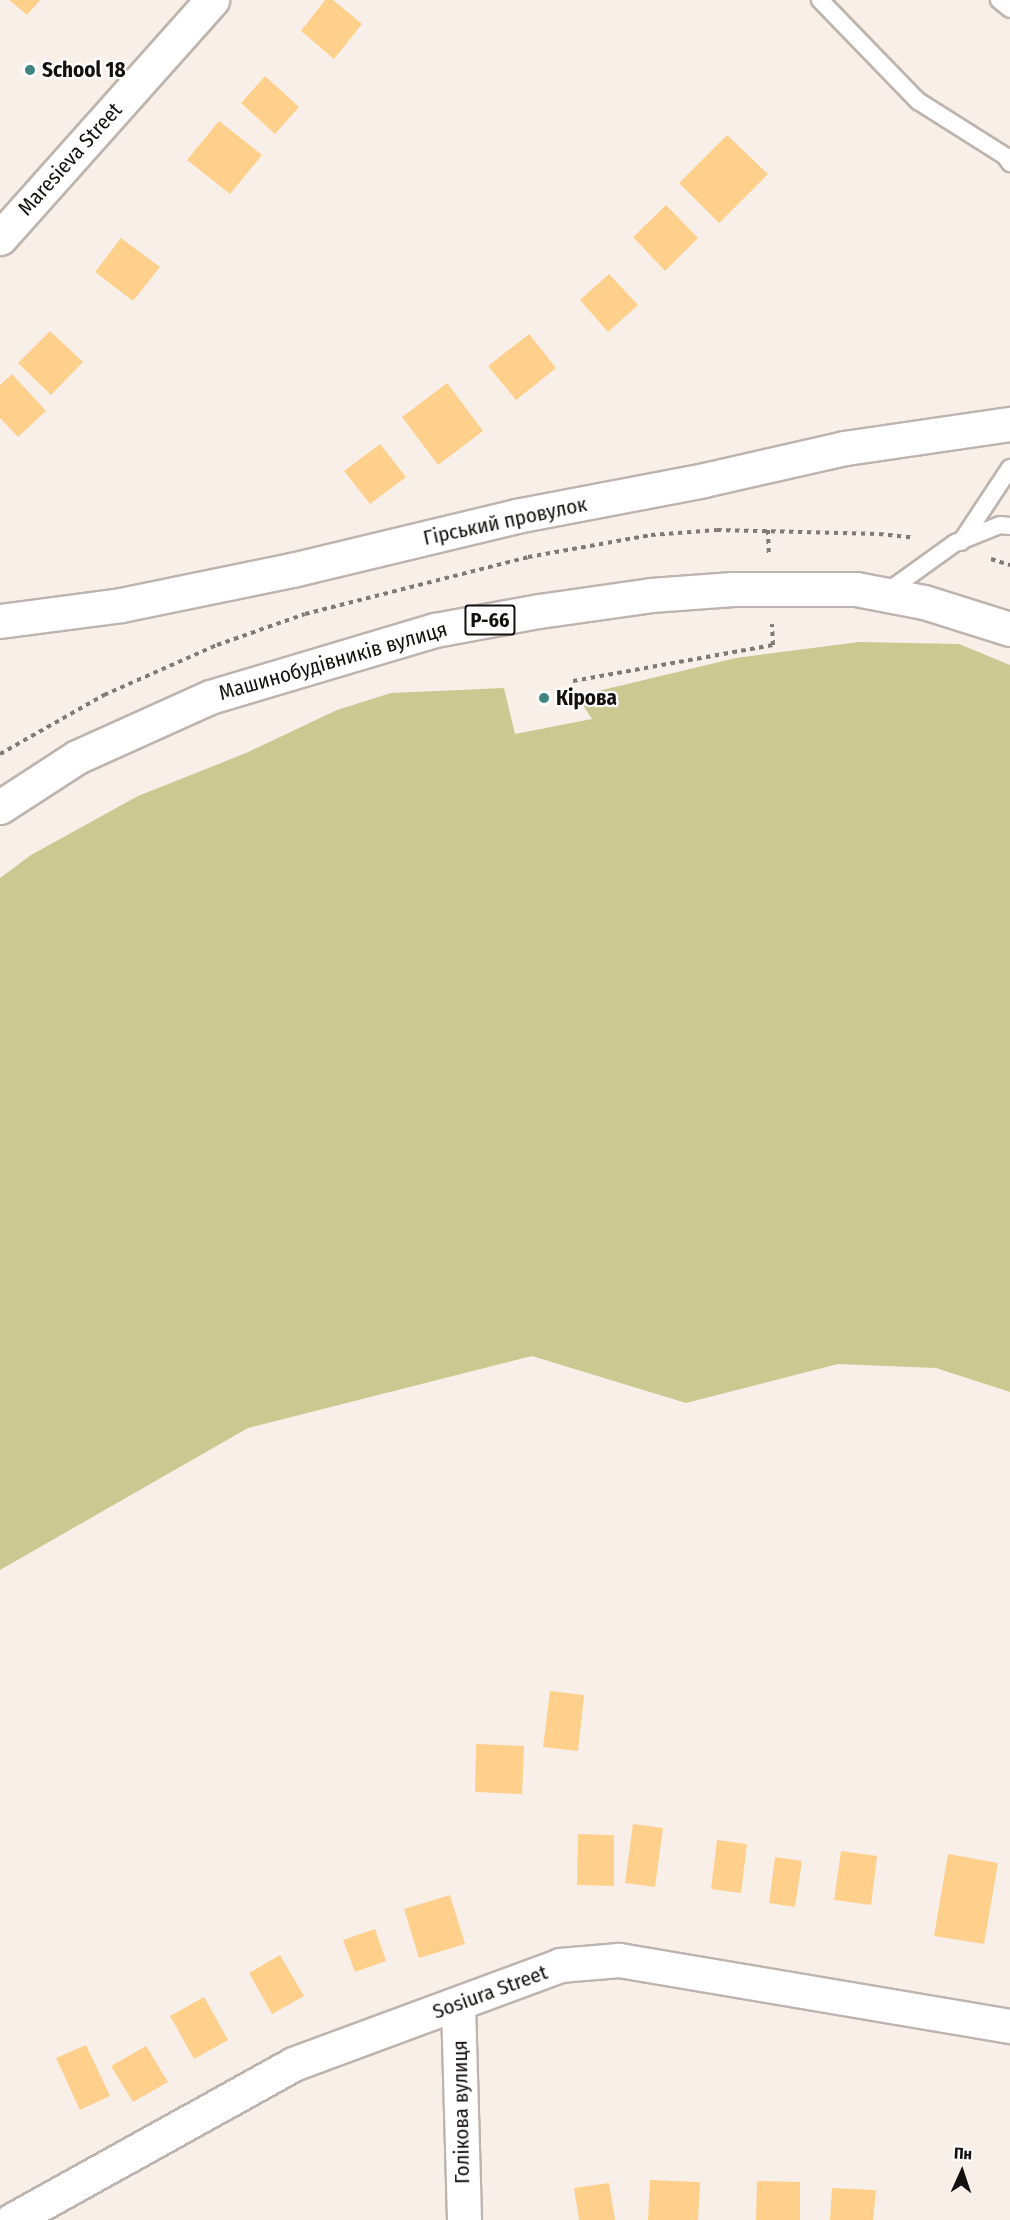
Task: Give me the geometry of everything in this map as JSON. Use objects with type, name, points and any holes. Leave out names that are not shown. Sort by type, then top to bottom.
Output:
[{"type":"street","name":"Maresieva Street","points":[[0,238],[212,0]]},
{"type":"street","name":"Гірський провулок","points":[[0,621],[121,605],[296,569],[516,516],[704,480],[845,448],[1010,424]]},
{"type":"street","name":"Машинобудівників вулиця","points":[[0,807],[76,757],[210,697],[332,658],[435,630],[539,611],[651,595],[770,587],[883,594],[924,602],[1010,629]]},
{"type":"street","name":"Sosiura Street","points":[[12,2220],[293,2064],[560,1965],[619,1960],[1010,2026]]},
{"type":"street","name":"Голікова вулиця","points":[[458,2004],[464,2220]]},
{"type":"lane","points":[[820,0],[918,101],[1005,156],[1010,163]]},
{"type":"lane","points":[[999,0],[1010,9]]},
{"type":"lane","points":[[961,543],[1010,468]]},
{"type":"lane","points":[[883,594],[961,543],[1000,525],[1010,526]]},
{"type":"path","points":[[573,681],[773,645],[768,530]]},
{"type":"shaded area","points":[[859,642],[959,644],[1010,665],[1010,1392],[936,1368],[838,1364],[686,1403],[532,1356],[248,1428],[0,1570],[0,878],[31,855],[138,796],[246,753],[337,710],[391,693],[504,688],[515,734],[592,719],[577,696],[736,658]]},
{"type":"building","points":[[9,0],[40,0],[27,15]]},
{"type":"building","points":[[325,0],[333,0],[362,24],[334,59],[301,31]]},
{"type":"building","points":[[265,76],[299,107],[275,134],[241,103]]},
{"type":"building","points":[[219,121],[262,155],[230,194],[187,160]]},
{"type":"building","points":[[727,135],[768,174],[719,223],[679,183]]},
{"type":"building","points":[[666,205],[698,238],[665,271],[633,237]]},
{"type":"building","points":[[121,238],[160,267],[133,301],[95,272]]},
{"type":"building","points":[[609,274],[638,305],[608,332],[580,300]]},
{"type":"building","points":[[50,331],[83,362],[51,395],[18,363]]},
{"type":"building","points":[[529,334],[556,368],[516,400],[488,366]]},
{"type":"building","points":[[12,374],[46,411],[18,437],[0,418],[0,385]]},
{"type":"building","points":[[447,383],[483,431],[438,465],[402,417]]},
{"type":"building","points":[[380,444],[406,477],[370,504],[344,471]]},
{"type":"building","points":[[550,1691],[584,1695],[578,1751],[543,1747]]},
{"type":"building","points":[[476,1744],[524,1746],[522,1794],[475,1792]]},
{"type":"building","points":[[633,1824],[663,1828],[655,1887],[625,1883]]},
{"type":"building","points":[[578,1834],[614,1835],[614,1886],[577,1885]]},
{"type":"building","points":[[717,1840],[747,1844],[741,1893],[711,1889]]},
{"type":"building","points":[[841,1851],[877,1856],[871,1905],[834,1900]]},
{"type":"building","points":[[948,1854],[998,1863],[984,1944],[934,1936]]},
{"type":"building","points":[[775,1857],[802,1861],[795,1907],[769,1903]]},
{"type":"building","points":[[450,1895],[465,1944],[419,1958],[404,1909]]},
{"type":"building","points":[[375,1929],[386,1961],[355,1972],[343,1940]]},
{"type":"building","points":[[280,1955],[304,1996],[272,2014],[249,1973]]},
{"type":"building","points":[[204,1997],[228,2040],[194,2059],[170,2016]]},
{"type":"building","points":[[86,2045],[110,2096],[80,2110],[56,2058]]},
{"type":"building","points":[[146,2046],[168,2082],[133,2102],[111,2066]]},
{"type":"building","points":[[650,2180],[700,2182],[698,2220],[648,2220]]},
{"type":"building","points":[[757,2181],[800,2182],[800,2220],[756,2220]]},
{"type":"building","points":[[609,2183],[615,2220],[579,2220],[574,2188]]},
{"type":"building","points":[[832,2188],[876,2190],[873,2220],[830,2220]]},
{"type":"place","name":"School 18","points":[[30,70]]},
{"type":"place","name":"Кірова","points":[[544,698]]}]
